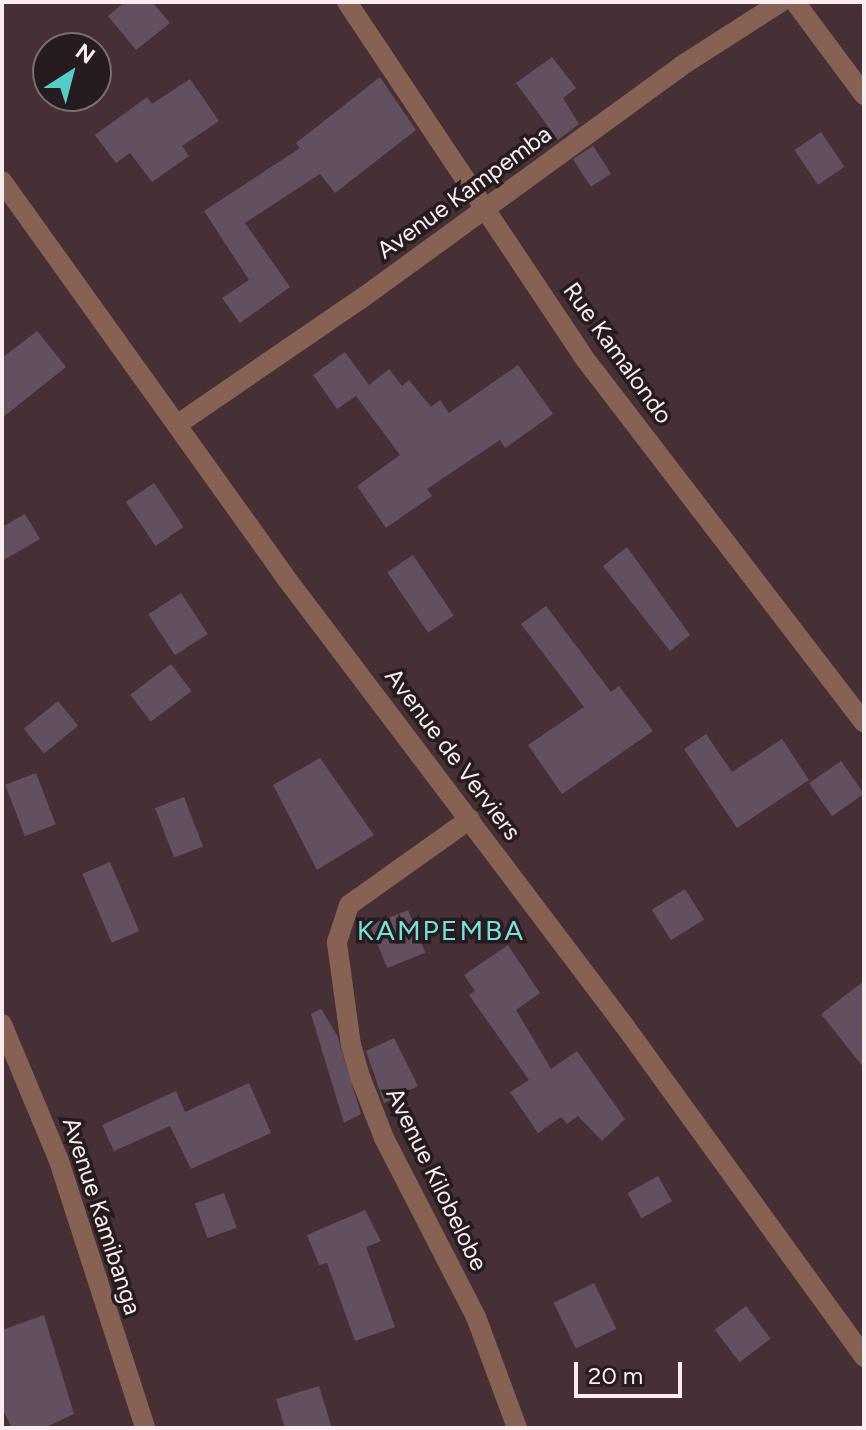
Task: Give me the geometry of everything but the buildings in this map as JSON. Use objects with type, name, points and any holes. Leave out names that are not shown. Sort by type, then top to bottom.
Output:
[{"type":"street","name":"Rue Kamalondo","points":[[347,2],[487,207],[582,355],[864,722]]},
{"type":"street","name":"Avenue Kampemba","points":[[178,424],[681,66],[781,2]]},
{"type":"street","points":[[795,2],[864,95]]},
{"type":"street","name":"Avenue de Verviers","points":[[2,181],[283,574],[470,819],[864,1357]]},
{"type":"street","name":"Avenue Kilobelobe","points":[[470,819],[349,905],[337,943],[351,1045],[361,1079],[384,1138],[476,1317],[517,1428]]},
{"type":"street","name":"Avenue Kamibanga","points":[[2,1024],[59,1161],[145,1428]]},
{"type":"district","name":"KAMPEMBA","points":[[441,930]]}]
